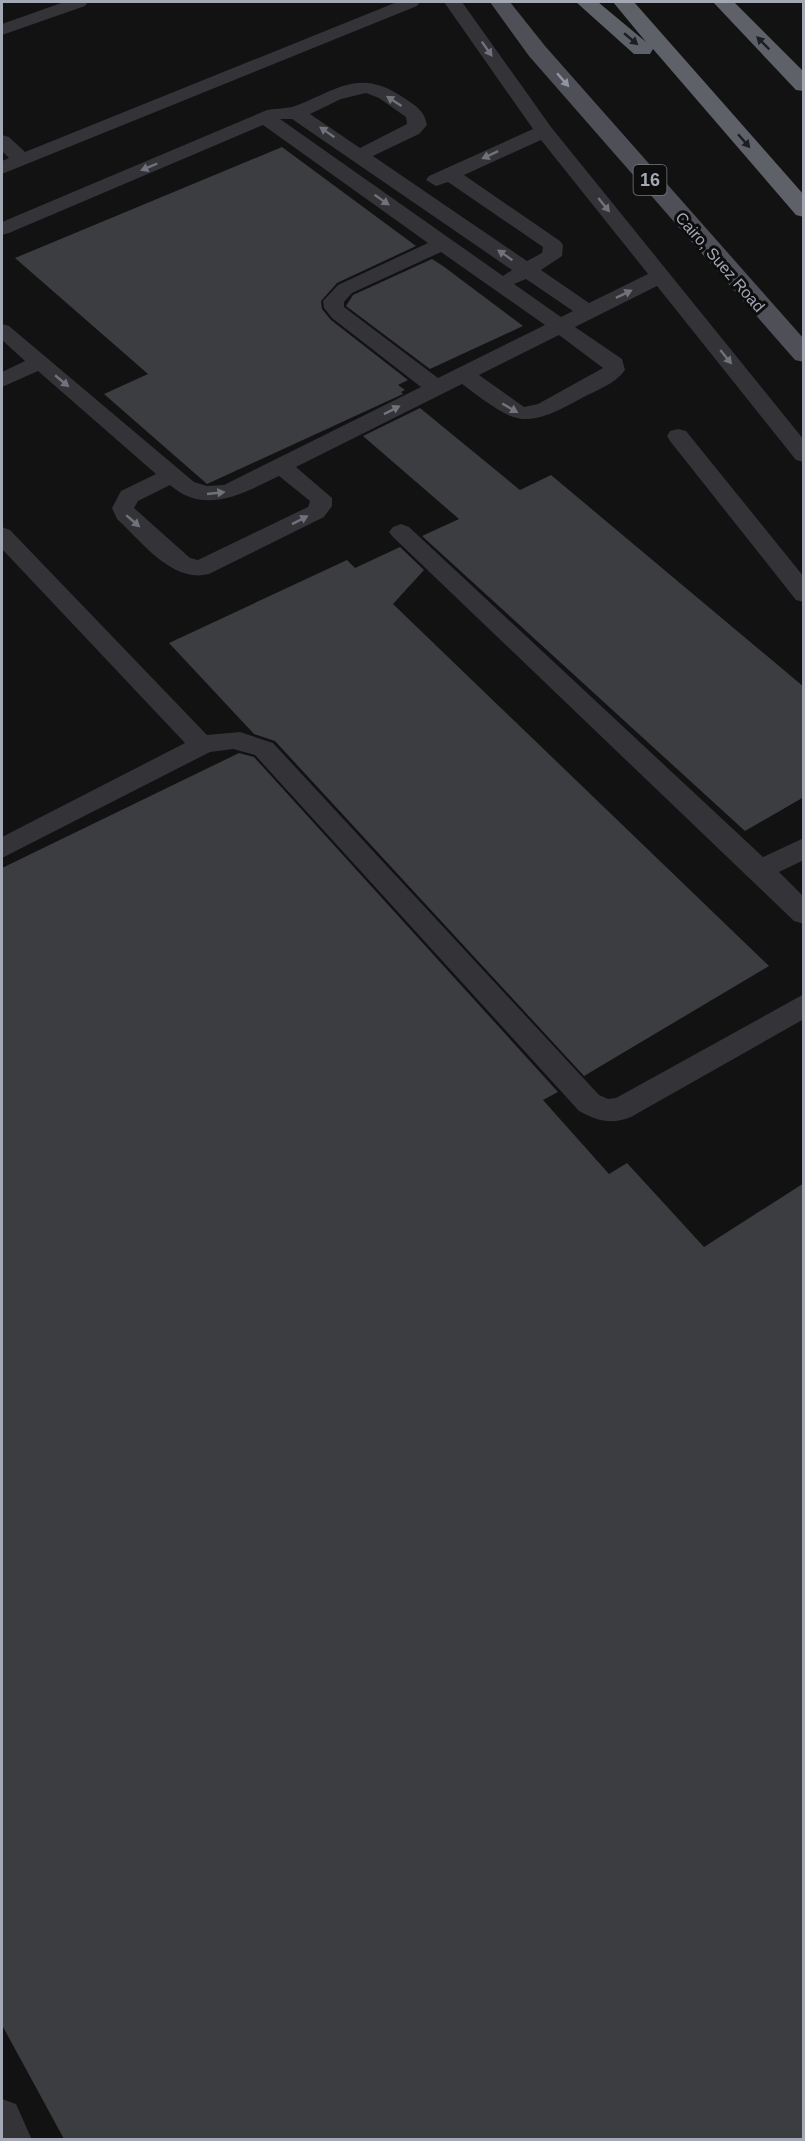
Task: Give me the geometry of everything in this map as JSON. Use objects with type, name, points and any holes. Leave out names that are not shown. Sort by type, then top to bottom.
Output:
[{"type":"highway","points":[[586,2],[719,114]]},
{"type":"highway","points":[[623,2],[804,210]]},
{"type":"highway","points":[[723,2],[804,85]]},
{"type":"main road","name":"Cairo, Suez Road","points":[[500,2],[537,51],[804,356]]},
{"type":"lane","points":[[2,30],[79,2]]},
{"type":"lane","points":[[2,168],[411,2]]},
{"type":"lane","points":[[453,2],[544,131],[804,455]]},
{"type":"lane","points":[[2,229],[265,118],[284,112],[296,113],[349,90],[368,88],[377,90],[414,114],[417,125],[412,130],[360,155]]},
{"type":"lane","points":[[296,113],[588,312]]},
{"type":"lane","points":[[265,118],[610,358],[615,364],[614,370],[544,410],[524,414],[513,411],[463,374]]},
{"type":"lane","points":[[413,191],[544,131]]},
{"type":"lane","points":[[2,141],[22,160]]},
{"type":"lane","points":[[450,174],[554,245],[552,256],[502,283]]},
{"type":"lane","points":[[437,388],[339,314],[333,301],[345,289],[444,243]]},
{"type":"lane","points":[[2,330],[186,487],[198,493],[214,495],[230,491],[281,466],[660,276]]},
{"type":"lane","points":[[2,380],[40,362]]},
{"type":"lane","points":[[678,436],[804,594]]},
{"type":"lane","points":[[172,475],[129,496],[123,508],[125,514],[183,565],[201,568],[210,566],[316,512],[321,506],[321,498],[281,466]]},
{"type":"lane","points":[[401,532],[804,914]]},
{"type":"lane","points":[[2,535],[202,745]]},
{"type":"lane","points":[[2,848],[202,745],[223,739],[245,740],[264,749],[589,1103],[605,1111],[621,1109],[804,1005]]},
{"type":"lane","points":[[760,870],[804,848]]},
{"type":"lane","points":[[2,2118],[13,2139]]},
{"type":"building","points":[[282,147],[416,246],[337,283],[321,301],[322,309],[331,320],[408,380],[398,385],[405,390],[401,392],[403,394],[207,484],[104,394],[148,374],[15,258]]},
{"type":"building","points":[[432,259],[523,326],[430,369],[346,306],[353,295]]},
{"type":"building","points":[[420,408],[520,490],[551,475],[804,687],[804,797],[745,831],[422,536],[459,519],[363,436]]},
{"type":"building","points":[[400,547],[424,570],[393,604],[769,966],[584,1076],[275,741],[254,734],[169,643],[347,560],[355,568]]},
{"type":"building","points":[[239,753],[254,757],[558,1092],[543,1100],[609,1174],[627,1163],[704,1247],[804,1183],[804,2139],[64,2139],[2,2025],[2,868]]}]
